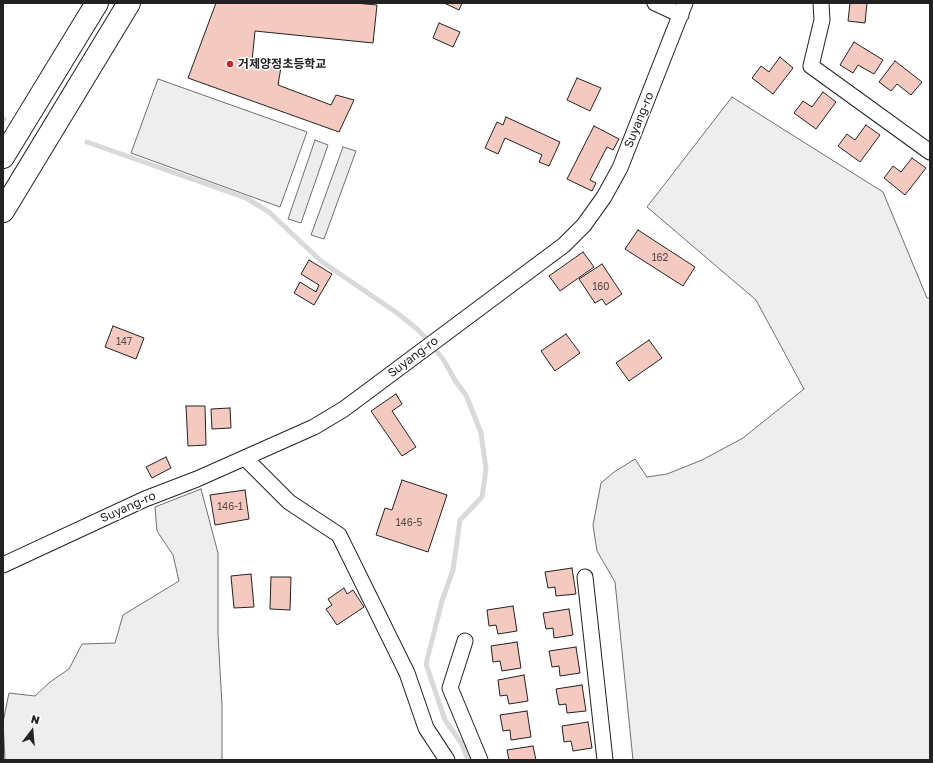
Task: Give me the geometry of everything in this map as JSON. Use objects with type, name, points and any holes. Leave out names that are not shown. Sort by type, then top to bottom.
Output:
[{"type":"street","points":[[3,157],[97,3]]},
{"type":"street","points":[[3,211],[129,3]]},
{"type":"street","points":[[655,3],[683,9]]},
{"type":"street","points":[[821,3],[822,20],[811,66],[930,152]]},
{"type":"street","name":"Suyang-ro","points":[[3,565],[144,499],[197,479],[314,427],[344,409],[564,245],[584,225],[604,197],[620,168],[683,9]]},
{"type":"street","points":[[245,458],[289,502],[339,535],[407,673],[426,728],[447,760]]},
{"type":"street","points":[[585,577],[605,760]]},
{"type":"street","points":[[466,641],[450,688],[480,760]]},
{"type":"shaded area","points":[[158,79],[307,132],[280,207],[131,153]]},
{"type":"shaded area","points":[[732,97],[883,192],[927,298],[930,298],[930,760],[633,760],[615,582],[597,551],[593,525],[601,483],[614,472],[635,459],[647,477],[667,474],[702,460],[743,438],[804,389],[756,300],[647,207]]},
{"type":"shaded area","points":[[315,140],[328,145],[301,223],[288,219]]},
{"type":"shaded area","points":[[343,147],[356,151],[324,239],[311,235]]},
{"type":"shaded area","points":[[201,489],[218,553],[218,634],[222,705],[222,760],[5,760],[3,722],[9,693],[35,696],[50,682],[69,669],[82,644],[115,643],[123,615],[179,581],[173,555],[157,531],[155,507]]},
{"type":"building","name":"거제양정초등학교","points":[[216,3],[355,3],[377,5],[373,43],[255,31],[252,61],[281,67],[278,85],[331,105],[336,95],[354,100],[339,132],[188,78]]},
{"type":"building","points":[[444,3],[462,3],[459,10]]},
{"type":"building","points":[[850,3],[867,3],[865,23],[848,21]]},
{"type":"building","points":[[439,23],[460,32],[453,47],[433,38]]},
{"type":"building","points":[[854,42],[883,60],[874,74],[858,65],[853,73],[840,65]]},
{"type":"building","points":[[780,57],[793,68],[773,94],[752,78],[761,66],[769,72]]},
{"type":"building","points":[[895,61],[922,82],[911,95],[897,84],[891,91],[879,82]]},
{"type":"building","points":[[577,78],[601,88],[590,111],[567,100]]},
{"type":"building","points":[[823,92],[836,102],[816,129],[794,113],[803,101],[812,107]]},
{"type":"building","points":[[506,117],[560,142],[549,166],[539,162],[542,155],[505,138],[498,154],[485,148],[497,122],[503,125]]},
{"type":"building","points":[[866,125],[880,135],[860,162],[838,146],[847,134],[855,140]]},
{"type":"building","points":[[594,126],[619,139],[613,150],[607,147],[590,180],[596,183],[592,191],[567,179]]},
{"type":"building","points":[[912,158],[926,168],[905,195],[884,178],[893,166],[901,172]]},
{"type":"building","points":[[638,230],[695,267],[683,286],[625,249]]},
{"type":"building","points":[[583,252],[594,267],[560,291],[549,276]]},
{"type":"building","points":[[309,260],[332,274],[314,305],[294,293],[300,282],[316,292],[319,285],[301,274]]},
{"type":"building","points":[[602,264],[622,294],[606,305],[602,299],[595,303],[579,279]]},
{"type":"building","points":[[113,326],[144,338],[136,359],[105,347]]},
{"type":"building","points":[[566,334],[580,353],[555,371],[541,351]]},
{"type":"building","points":[[649,340],[662,358],[629,381],[616,363]]},
{"type":"building","points":[[396,394],[402,404],[392,411],[416,447],[402,456],[371,411]]},
{"type":"building","points":[[186,406],[205,406],[206,445],[188,446]]},
{"type":"building","points":[[230,408],[231,428],[212,429],[211,409]]},
{"type":"building","points":[[166,457],[171,468],[152,478],[146,467]]},
{"type":"building","points":[[402,480],[447,495],[428,552],[376,535],[385,508],[392,510]]},
{"type":"building","points":[[245,490],[249,519],[215,525],[210,495]]},
{"type":"building","points":[[572,568],[576,594],[556,596],[555,587],[548,588],[545,572]]},
{"type":"building","points":[[251,574],[254,607],[234,608],[231,576]]},
{"type":"building","points":[[271,577],[291,577],[290,610],[270,609]]},
{"type":"building","points":[[344,588],[347,594],[353,590],[364,607],[337,625],[326,609],[332,605],[328,599]]},
{"type":"building","points":[[513,606],[517,631],[498,634],[496,625],[489,626],[487,610]]},
{"type":"building","points":[[569,609],[573,635],[554,638],[553,628],[546,629],[543,613]]},
{"type":"building","points":[[517,642],[521,668],[502,671],[500,661],[493,662],[491,646]]},
{"type":"building","points":[[576,647],[580,673],[560,676],[559,666],[552,667],[549,651]]},
{"type":"building","points":[[524,675],[528,701],[509,704],[507,695],[500,696],[498,680]]},
{"type":"building","points":[[582,685],[586,711],[567,713],[566,704],[559,705],[556,689]]},
{"type":"building","points":[[527,711],[531,737],[511,740],[510,730],[503,731],[500,715]]},
{"type":"building","points":[[588,722],[592,748],[573,751],[571,741],[564,742],[562,726]]},
{"type":"building","points":[[533,746],[536,760],[509,760],[507,750]]},
{"type":"waterway","points":[[87,142],[246,198],[269,212],[321,261],[397,313],[416,328],[443,359],[456,382],[466,395],[481,433],[486,469],[482,497],[460,520],[453,570],[442,601],[426,664],[445,720],[462,744],[468,760]]},
{"type":"place","name":"거제양정초등학교","points":[[230,64]]}]
